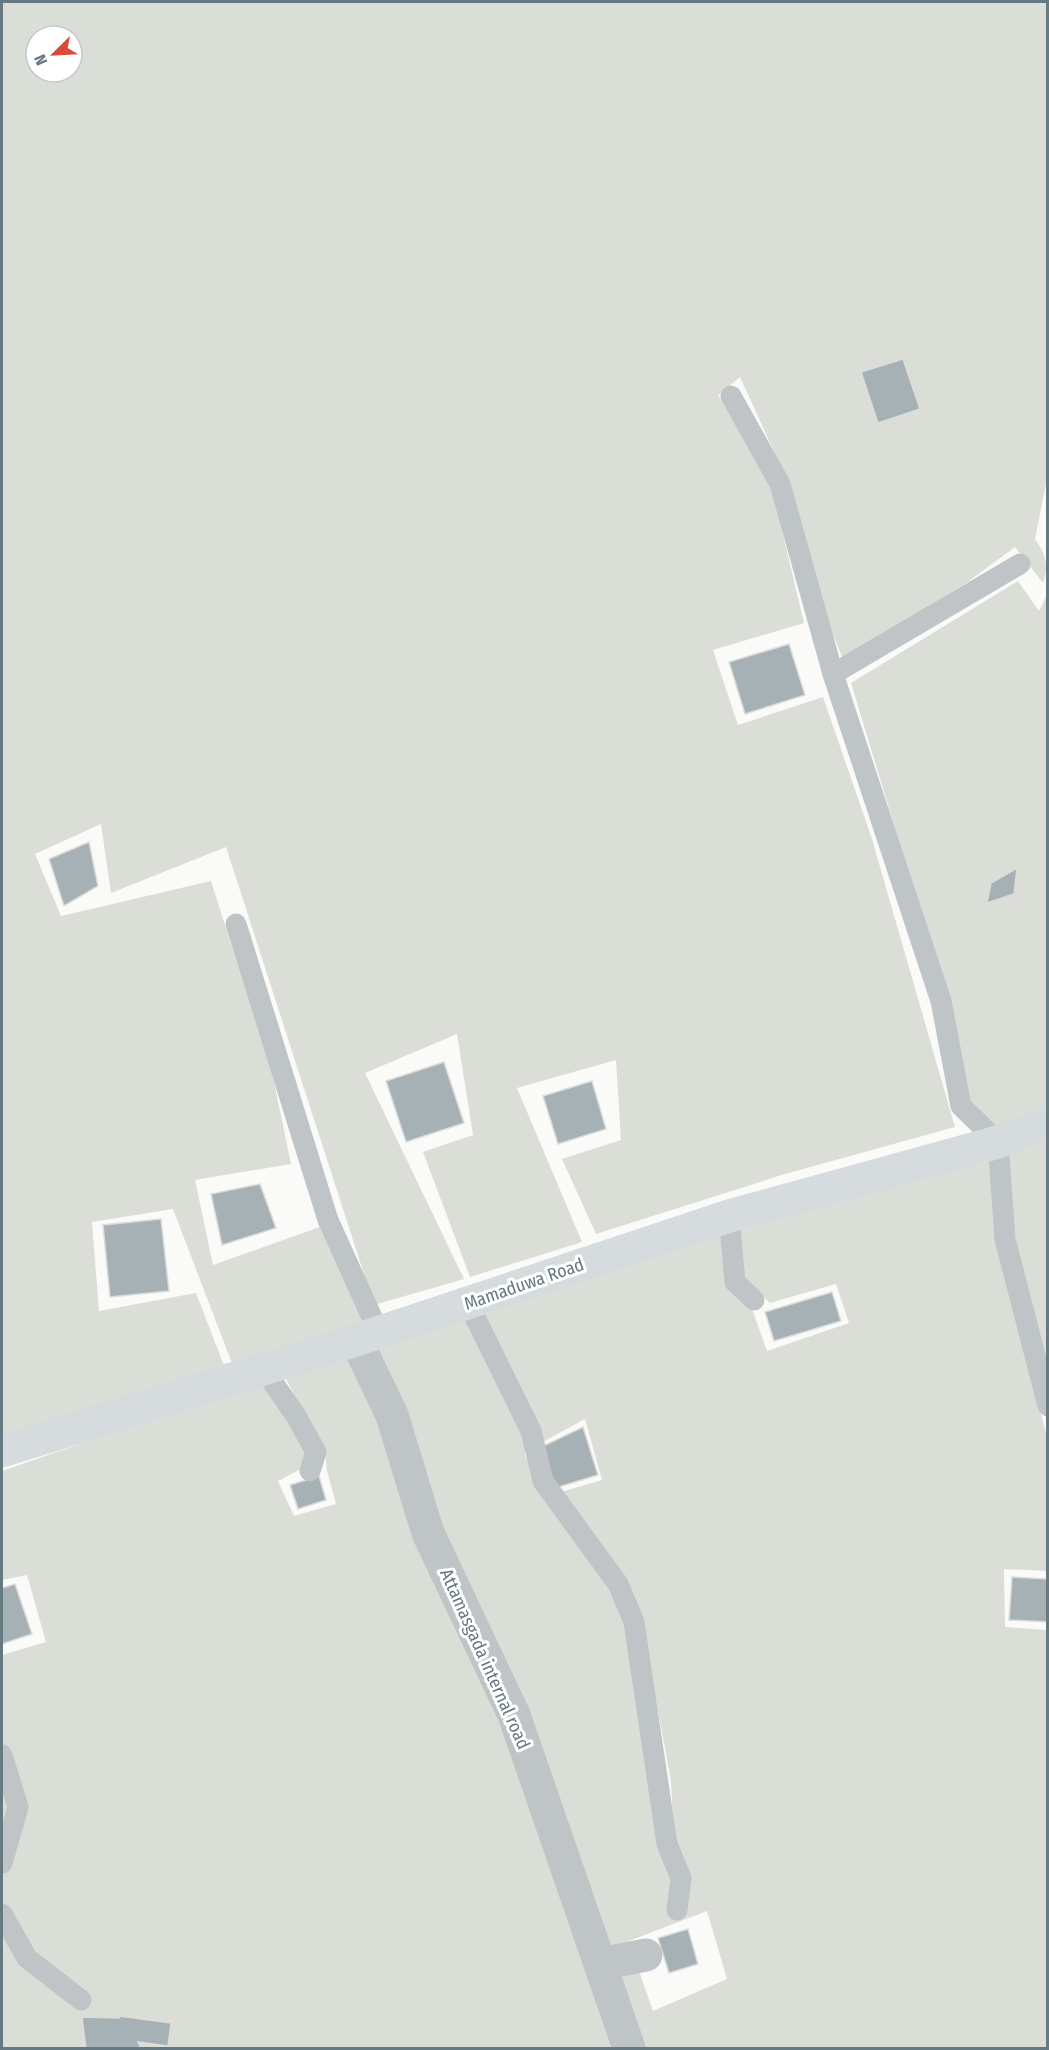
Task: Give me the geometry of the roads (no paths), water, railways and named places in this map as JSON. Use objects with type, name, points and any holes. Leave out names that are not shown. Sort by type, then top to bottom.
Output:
[{"type":"street","name":"Mamaduwa Road","points":[[2,1451],[368,1337],[729,1216],[998,1142],[1047,1123]]},
{"type":"street","name":"Attamasgada internal road","points":[[368,1337],[428,1533],[514,1715],[630,2049]]},
{"type":"street","points":[[600,1964],[646,1955]]},
{"type":"lane","points":[[731,396],[780,484],[833,674],[941,1000],[961,1106],[998,1142],[1005,1239],[1047,1406]]},
{"type":"lane","points":[[833,674],[1020,564]]},
{"type":"lane","points":[[236,924],[328,1220],[368,1337]]},
{"type":"lane","points":[[729,1216],[735,1282],[754,1300]]},
{"type":"lane","points":[[468,1303],[531,1431],[543,1481],[618,1584],[634,1622],[667,1844],[681,1878],[678,1910]]},
{"type":"lane","points":[[263,1368],[296,1416],[316,1452],[310,1470]]},
{"type":"lane","points":[[2,1755],[18,1807],[2,1863]]},
{"type":"lane","points":[[2,1914],[27,1958],[81,2000]]}]
